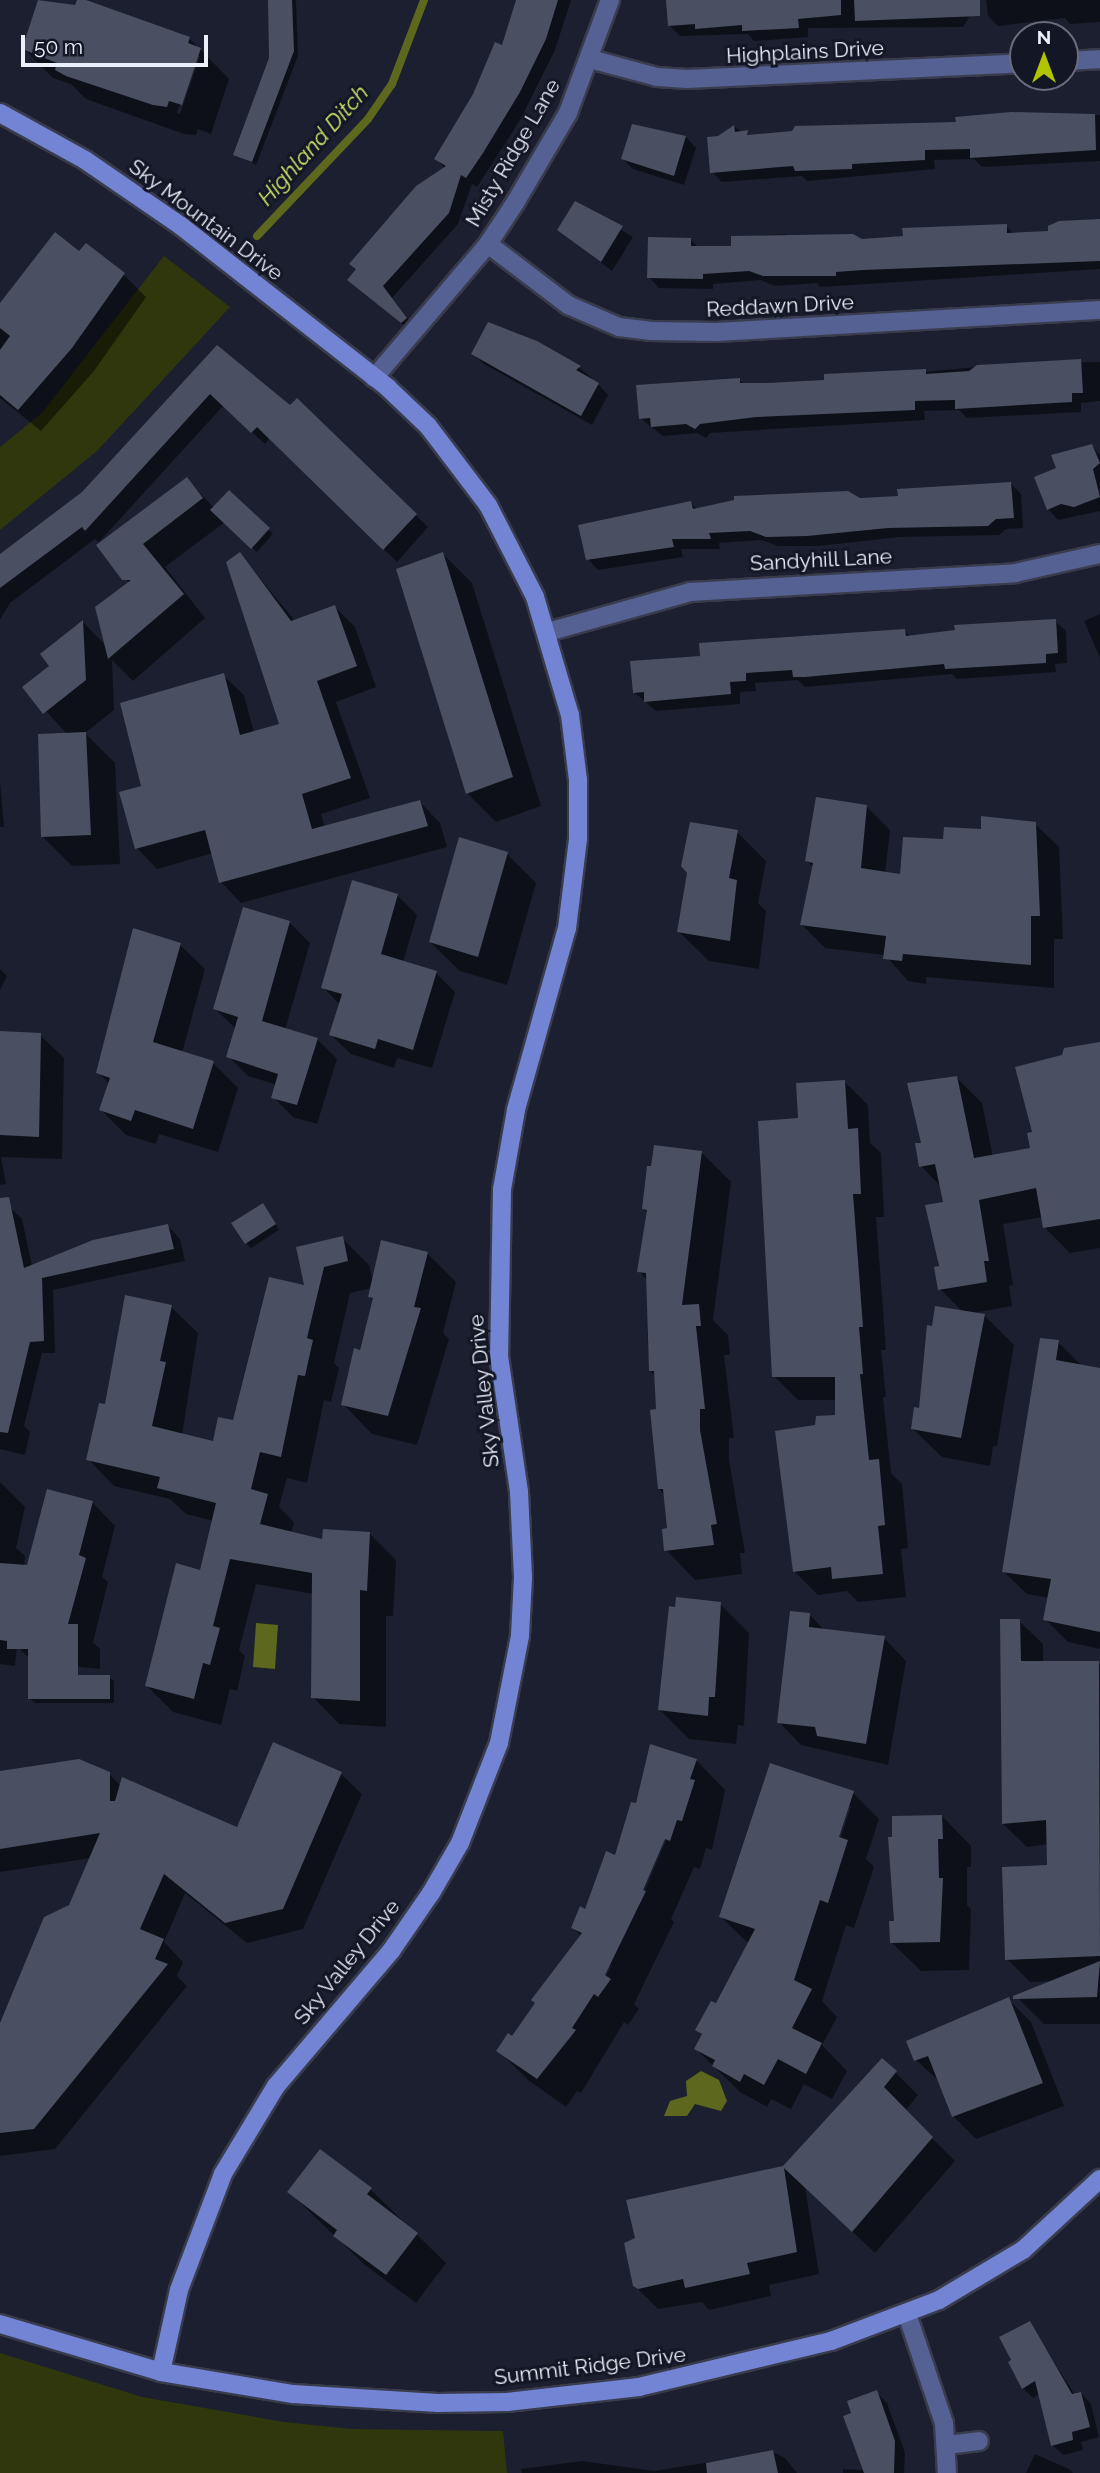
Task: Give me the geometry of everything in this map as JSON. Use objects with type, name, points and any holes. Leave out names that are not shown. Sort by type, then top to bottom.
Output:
[{"type":"street","name":"Misty Ridge Lane","points":[[374,377],[488,244],[568,113],[590,60],[610,0]]},
{"type":"street","points":[[1079,60],[1100,59]]},
{"type":"street","name":"Highplains Drive","points":[[590,60],[657,77],[687,79],[1009,64]]},
{"type":"street","name":"Sky Mountain Drive","points":[[0,113],[138,194],[374,377]]},
{"type":"street","name":"Reddawn Drive","points":[[488,244],[568,305],[608,323],[650,331],[717,332],[1100,310]]},
{"type":"street","name":"Sky Valley Drive","points":[[160,2372],[179,2291],[223,2174],[276,2085],[391,1951],[431,1893],[482,1791],[512,1687],[520,1636],[523,1539],[499,1356],[502,1189],[516,1110],[567,928],[578,839],[570,715],[548,632],[509,542],[488,505],[428,426],[374,377]]},
{"type":"street","name":"Sandyhill Lane","points":[[548,632],[690,592],[1015,573],[1100,554]]},
{"type":"street","name":"Summit Ridge Drive","points":[[0,2323],[160,2372],[307,2395],[438,2403],[507,2402],[639,2387],[706,2374],[831,2341],[907,2314],[1023,2250],[1100,2179]]},
{"type":"street","points":[[907,2314],[933,2387],[947,2445],[947,2473]]},
{"type":"street","points":[[947,2445],[979,2441]]},
{"type":"shaded area","points":[[164,256],[230,307],[97,451],[0,530],[0,447],[42,413]]},
{"type":"shaded area","points":[[256,1623],[278,1625],[275,1669],[253,1667]]},
{"type":"shaded area","points":[[701,2071],[719,2080],[727,2101],[721,2111],[695,2104],[687,2116],[664,2116],[670,2101],[687,2096],[686,2081]]},
{"type":"shaded area","points":[[0,2353],[142,2397],[284,2422],[352,2429],[503,2431],[507,2473],[0,2473]]},
{"type":"building","points":[[38,0],[75,5],[77,0],[86,0],[190,37],[188,43],[201,48],[182,105],[169,101],[167,107],[153,105],[66,76],[55,70],[57,63],[22,49]]},
{"type":"building","points":[[268,0],[292,0],[294,51],[252,162],[233,155],[269,58]]},
{"type":"building","points":[[516,0],[558,0],[546,39],[520,92],[466,178],[461,175],[449,213],[383,286],[407,318],[401,323],[347,280],[356,269],[349,264],[416,186],[446,166],[434,159],[473,94],[495,42],[502,45]]},
{"type":"building","points":[[666,0],[841,0],[841,15],[798,19],[799,28],[742,31],[742,25],[695,29],[695,24],[668,26]]},
{"type":"building","points":[[854,0],[980,0],[980,16],[855,21]]},
{"type":"building","points":[[1011,112],[1095,114],[1096,150],[970,158],[970,149],[925,150],[925,160],[852,164],[852,169],[795,171],[793,166],[710,173],[707,137],[718,136],[734,125],[735,132],[748,130],[747,135],[792,131],[795,126],[956,122],[955,117]]},
{"type":"building","points":[[632,124],[686,136],[674,176],[621,159]]},
{"type":"building","points":[[575,201],[623,226],[601,262],[557,230]]},
{"type":"building","points":[[1100,219],[1100,261],[863,270],[836,272],[836,276],[763,276],[749,271],[703,274],[703,279],[647,278],[648,237],[691,238],[691,246],[731,246],[731,236],[853,234],[862,239],[903,236],[902,228],[1007,224],[1007,233],[1048,231],[1048,226],[1059,221]]},
{"type":"building","points":[[55,232],[79,251],[86,243],[125,273],[72,348],[18,410],[0,395],[0,350],[10,336],[0,328],[0,303]]},
{"type":"building","points":[[488,322],[537,341],[581,366],[576,370],[599,383],[581,416],[471,354]]},
{"type":"building","points":[[217,345],[290,405],[297,398],[417,514],[383,550],[257,427],[251,433],[210,394],[85,531],[82,527],[0,588],[0,554],[82,492]]},
{"type":"building","points":[[1081,359],[1083,393],[1072,393],[1072,402],[955,409],[955,400],[915,401],[915,410],[756,417],[700,424],[695,429],[686,424],[651,427],[650,418],[639,419],[636,385],[740,378],[740,383],[824,380],[824,374],[926,369],[926,374],[969,371],[977,365]]},
{"type":"building","points":[[1092,444],[1100,463],[1093,469],[1100,497],[1074,507],[1061,504],[1047,510],[1034,477],[1056,468],[1051,455]]},
{"type":"building","points":[[187,477],[203,498],[143,544],[184,594],[108,659],[95,607],[131,580],[122,580],[96,545]]},
{"type":"building","points":[[1011,482],[1014,518],[996,519],[988,526],[888,528],[807,536],[766,537],[750,531],[709,533],[711,539],[672,539],[674,547],[586,560],[578,525],[691,501],[693,509],[734,500],[734,496],[848,491],[860,498],[898,496],[897,489]]},
{"type":"building","points":[[229,490],[270,528],[251,549],[210,510]]},
{"type":"building","points":[[240,552],[291,621],[335,605],[357,666],[317,681],[351,778],[302,794],[312,829],[420,800],[428,826],[219,883],[205,830],[135,849],[119,792],[141,786],[120,703],[224,673],[240,735],[279,724],[226,562]]},
{"type":"building","points":[[443,552],[513,777],[466,794],[396,569]]},
{"type":"building","points":[[1056,619],[1058,653],[1046,654],[1046,663],[945,669],[944,664],[805,677],[793,677],[792,670],[746,673],[746,681],[730,682],[731,694],[644,702],[644,692],[633,693],[630,661],[700,656],[699,643],[905,629],[906,636],[955,630],[954,625]]},
{"type":"building","points":[[83,620],[86,680],[43,714],[22,687],[49,666],[40,654]]},
{"type":"building","points":[[86,732],[91,835],[41,837],[38,734]]},
{"type":"building","points":[[816,797],[867,805],[861,868],[900,874],[903,837],[943,839],[944,827],[981,829],[981,816],[1036,822],[1040,916],[1031,916],[1031,965],[903,954],[902,961],[883,959],[886,936],[800,925],[813,863],[805,861]]},
{"type":"building","points":[[690,822],[738,830],[729,878],[737,880],[730,941],[677,932],[687,873],[681,866]]},
{"type":"building","points":[[459,837],[508,852],[478,957],[429,942]]},
{"type":"building","points":[[352,880],[398,894],[381,954],[437,971],[413,1050],[378,1039],[375,1049],[329,1035],[342,994],[321,988]]},
{"type":"building","points":[[243,907],[290,921],[262,1021],[318,1038],[297,1105],[271,1098],[278,1074],[226,1057],[238,1017],[213,1009]]},
{"type":"building","points":[[133,928],[181,943],[153,1042],[214,1061],[193,1129],[135,1110],[131,1121],[99,1110],[110,1078],[96,1073]]},
{"type":"building","points":[[0,1031],[41,1033],[39,1137],[0,1135]]},
{"type":"building","points":[[1100,1042],[1100,1219],[1043,1228],[1036,1188],[979,1200],[989,1261],[984,1261],[987,1282],[938,1290],[934,1267],[939,1266],[925,1205],[943,1202],[935,1164],[919,1167],[915,1143],[921,1143],[907,1083],[957,1076],[974,1158],[1030,1148],[1027,1133],[1032,1132],[1015,1067],[1062,1055],[1064,1048]]},
{"type":"building","points":[[845,1080],[848,1129],[858,1128],[861,1194],[853,1194],[863,1327],[859,1327],[863,1374],[860,1374],[869,1460],[879,1459],[885,1525],[878,1526],[883,1574],[832,1579],[831,1567],[793,1572],[775,1431],[815,1425],[816,1416],[835,1415],[835,1377],[772,1377],[758,1121],[798,1118],[796,1083]]},
{"type":"building","points":[[654,1145],[702,1151],[682,1305],[699,1304],[701,1326],[696,1326],[705,1409],[700,1409],[700,1430],[717,1524],[711,1525],[714,1545],[664,1551],[662,1529],[667,1528],[663,1489],[658,1489],[650,1410],[656,1409],[654,1371],[649,1371],[646,1273],[637,1272],[647,1210],[642,1209],[647,1166],[651,1166]]},
{"type":"building","points":[[9,1197],[24,1268],[93,1240],[168,1224],[174,1249],[42,1278],[44,1341],[30,1342],[8,1433],[0,1432],[0,1198]]},
{"type":"building","points":[[263,1203],[276,1224],[245,1244],[231,1223]]},
{"type":"building","points":[[343,1236],[348,1261],[324,1267],[307,1338],[313,1340],[305,1376],[298,1375],[281,1457],[260,1452],[251,1489],[268,1494],[260,1524],[322,1539],[323,1529],[370,1532],[367,1591],[360,1590],[360,1701],[311,1698],[312,1573],[230,1559],[213,1626],[220,1628],[210,1665],[203,1663],[194,1699],[145,1686],[176,1563],[200,1570],[216,1503],[157,1488],[160,1477],[86,1460],[99,1403],[105,1404],[125,1295],[172,1305],[160,1361],[166,1362],[152,1426],[213,1441],[218,1417],[233,1420],[269,1277],[304,1285],[296,1247]]},
{"type":"building","points":[[381,1240],[428,1252],[414,1307],[421,1308],[388,1416],[341,1405],[354,1348],[360,1350],[373,1298],[368,1297]]},
{"type":"building","points":[[935,1306],[985,1314],[961,1438],[911,1429],[914,1407],[919,1408],[927,1325],[932,1326]]},
{"type":"building","points":[[1040,1338],[1059,1340],[1056,1360],[1100,1368],[1100,1632],[1043,1620],[1051,1579],[1002,1572]]},
{"type":"building","points":[[47,1489],[93,1501],[79,1555],[86,1558],[68,1624],[78,1624],[78,1675],[110,1675],[110,1699],[28,1699],[28,1649],[7,1649],[7,1641],[0,1640],[0,1563],[27,1565]]},
{"type":"building","points":[[676,1597],[721,1602],[715,1697],[709,1697],[708,1716],[658,1710],[669,1606],[675,1607]]},
{"type":"building","points":[[790,1611],[810,1613],[809,1627],[885,1636],[866,1744],[817,1736],[815,1727],[777,1723]]},
{"type":"building","points":[[1000,1619],[1020,1619],[1021,1661],[1099,1661],[1100,1956],[1005,1960],[1002,1867],[1047,1865],[1046,1820],[1002,1824]]},
{"type":"building","points":[[273,1742],[342,1772],[283,1909],[225,1923],[164,1874],[140,1929],[164,1939],[155,1959],[168,1964],[34,2129],[0,2133],[0,2023],[44,1917],[69,1905],[100,1833],[0,1849],[0,1771],[79,1759],[110,1772],[110,1801],[115,1801],[122,1777],[237,1827]]},
{"type":"building","points":[[650,1744],[697,1759],[690,1779],[695,1780],[682,1821],[677,1820],[670,1841],[665,1839],[643,1890],[646,1891],[605,1975],[611,1979],[598,1997],[594,1994],[572,2028],[576,2030],[537,2079],[496,2051],[508,2033],[512,2036],[535,2003],[531,2000],[582,1933],[571,1928],[580,1906],[585,1909],[606,1851],[615,1855],[631,1802],[636,1803]]},
{"type":"building","points":[[770,1763],[854,1791],[839,1837],[848,1840],[828,1903],[820,1900],[794,1980],[812,1989],[792,2028],[822,2043],[806,2074],[778,2059],[764,2085],[744,2074],[740,2082],[712,2066],[715,2060],[694,2049],[702,2034],[695,2030],[711,2001],[716,2003],[755,1929],[719,1917]]},
{"type":"building","points":[[942,1815],[943,1839],[938,1839],[939,1878],[943,1878],[940,1942],[890,1943],[889,1921],[894,1921],[888,1837],[892,1837],[892,1816]]},
{"type":"building","points":[[1100,1961],[1097,1997],[1013,1999],[1013,1996]]},
{"type":"building","points":[[1009,1997],[1043,2083],[952,2117],[928,2056],[914,2061],[906,2041]]},
{"type":"building","points":[[882,2058],[897,2071],[884,2087],[933,2137],[852,2232],[784,2168],[797,2252],[747,2263],[750,2274],[685,2288],[683,2279],[638,2289],[633,2286],[624,2243],[635,2238],[626,2200],[783,2166]]},
{"type":"building","points":[[320,2149],[372,2188],[367,2194],[418,2233],[386,2275],[333,2236],[337,2230],[287,2192]]},
{"type":"building","points":[[1030,2321],[1072,2394],[1081,2392],[1090,2427],[1072,2432],[1073,2440],[1051,2446],[1035,2381],[1022,2389],[999,2337]]},
{"type":"building","points":[[877,2390],[895,2441],[894,2473],[864,2473],[843,2416],[851,2413],[847,2401]]},
{"type":"building","points":[[773,2450],[778,2473],[707,2473],[706,2463]]},
{"type":"waterway","name":"Highland Ditch","points":[[257,236],[368,119],[392,84],[424,0]]}]
